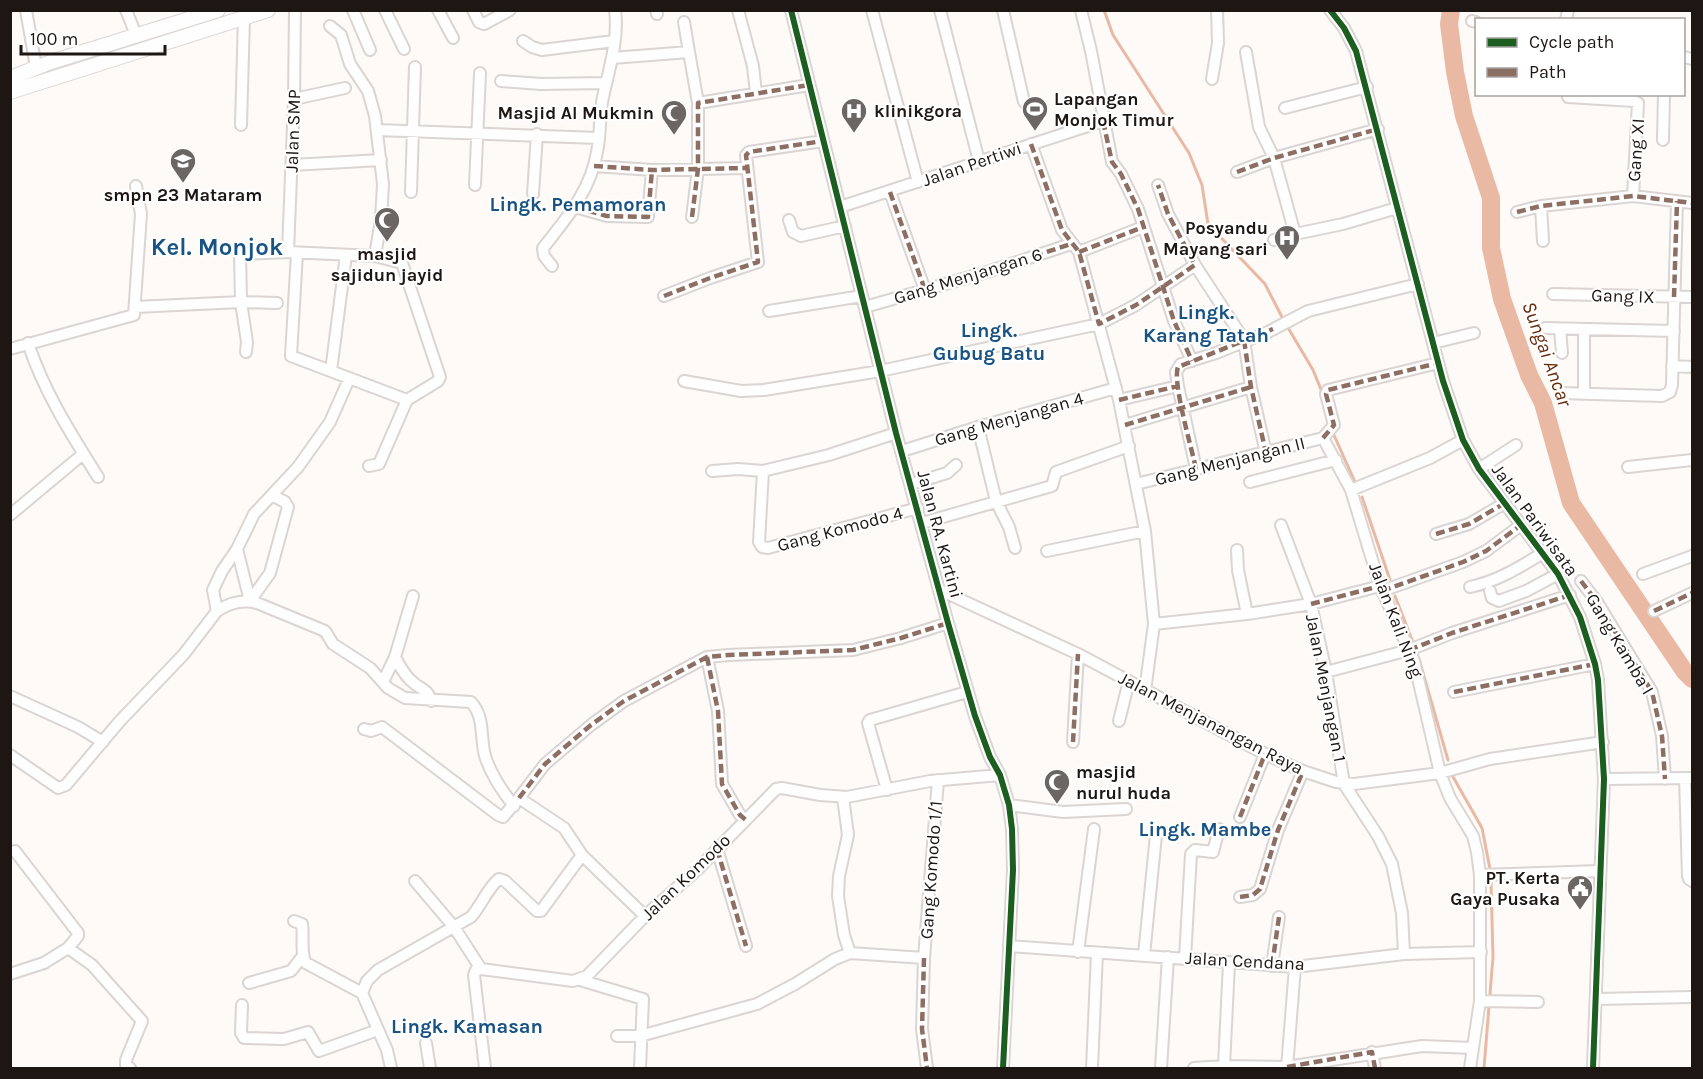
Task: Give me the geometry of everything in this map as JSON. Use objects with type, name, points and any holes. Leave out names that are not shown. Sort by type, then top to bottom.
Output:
[{"type":"main road","points":[[10,78],[36,67],[218,10]]},
{"type":"main road","points":[[10,92],[268,10]]},
{"type":"main road","points":[[100,47],[107,61]]},
{"type":"street","points":[[26,10],[36,67]]},
{"type":"street","points":[[126,10],[136,35]]},
{"type":"street","name":"Jalan SMP","points":[[295,10],[290,352],[294,358],[331,371]]},
{"type":"street","points":[[353,10],[370,50]]},
{"type":"street","points":[[385,10],[404,49]]},
{"type":"street","points":[[438,10],[453,38]]},
{"type":"street","points":[[473,10],[479,22],[484,24],[510,10]]},
{"type":"street","points":[[552,266],[544,255],[543,248],[575,207],[594,166],[597,154],[600,117],[612,58],[615,10]]},
{"type":"street","points":[[738,10],[753,66],[756,93]]},
{"type":"street","name":"Jalan RA. Kartini","points":[[791,10],[880,371],[948,623],[967,692],[986,748],[1000,775],[1009,805],[1013,870],[1003,1068]]},
{"type":"street","points":[[872,10],[918,182]]},
{"type":"street","points":[[940,10],[979,161]]},
{"type":"street","points":[[1003,10],[1024,102]]},
{"type":"street","points":[[1081,10],[1095,67],[1112,162],[1131,194],[1174,321],[1192,361]]},
{"type":"street","points":[[1212,80],[1218,43],[1216,10]]},
{"type":"street","name":"Jalan Pariwisata","points":[[1330,10],[1341,23],[1356,51],[1448,400],[1463,440],[1479,469],[1558,574],[1585,630],[1595,664],[1603,741],[1604,779],[1593,1068]]},
{"type":"street","points":[[1341,23],[1345,10]]},
{"type":"street","points":[[241,125],[244,18]]},
{"type":"street","points":[[684,22],[698,103],[698,169],[692,217]]},
{"type":"street","points":[[330,26],[341,35],[350,64],[368,91],[377,130],[381,160],[382,202],[375,256]]},
{"type":"street","points":[[523,41],[532,48],[542,50],[614,41]]},
{"type":"street","points":[[612,58],[689,52]]},
{"type":"street","points":[[1246,52],[1259,127],[1274,158],[1295,234]]},
{"type":"street","points":[[411,192],[415,67]]},
{"type":"street","points":[[475,184],[480,73]]},
{"type":"street","points":[[501,81],[541,84],[606,83]]},
{"type":"street","points":[[698,103],[809,85]]},
{"type":"street","points":[[1285,108],[1366,87]]},
{"type":"street","points":[[294,99],[345,88]]},
{"type":"street","points":[[1663,140],[1664,96]]},
{"type":"street","name":"Gang XI","points":[[1568,97],[1638,103],[1633,196]]},
{"type":"street","name":"Jalan Pertiwi","points":[[840,207],[1103,121]]},
{"type":"street","points":[[1237,172],[1274,158],[1378,129]]},
{"type":"street","points":[[377,130],[598,138]]},
{"type":"street","points":[[533,194],[537,134]]},
{"type":"street","points":[[664,296],[758,262],[745,156],[749,152],[823,141]]},
{"type":"street","name":"Gang Menjangan II","points":[[1032,144],[1062,230],[1075,248],[1099,324],[1125,425],[1145,531],[1154,624],[1145,691]]},
{"type":"street","points":[[292,165],[381,160]]},
{"type":"street","points":[[594,166],[652,171],[746,168]]},
{"type":"street","points":[[575,207],[607,216],[648,217],[652,171]]},
{"type":"street","points":[[1158,185],[1168,214],[1195,265],[1244,340],[1251,387],[1266,453]]},
{"type":"street","points":[[10,349],[131,317],[134,314],[141,214],[136,186]]},
{"type":"street","points":[[890,192],[925,290]]},
{"type":"street","name":"Gang XI","points":[[1517,212],[1541,206],[1633,196],[1692,203]]},
{"type":"street","points":[[1560,393],[1662,396],[1670,392],[1677,201]]},
{"type":"street","points":[[1541,206],[1543,241]]},
{"type":"street","points":[[1274,240],[1343,224],[1397,208]]},
{"type":"street","points":[[789,220],[793,232],[801,236],[845,226]]},
{"type":"street","name":"Gang Menjangan 6","points":[[865,307],[1143,227]]},
{"type":"street","points":[[246,352],[240,254],[375,256],[398,261],[404,266],[439,372],[438,381],[407,400],[379,464],[369,466]]},
{"type":"street","points":[[346,255],[331,371],[407,400]]},
{"type":"street","points":[[684,381],[751,391],[880,371],[1099,324],[1136,305],[1195,265]]},
{"type":"street","points":[[1196,469],[1176,372],[1181,364],[1323,307],[1418,284]]},
{"type":"street","name":"Gang IX","points":[[1553,294],[1692,297]]},
{"type":"street","points":[[769,311],[862,296]]},
{"type":"street","points":[[135,307],[242,302],[278,303]]},
{"type":"street","points":[[1545,328],[1674,331]]},
{"type":"street","points":[[1560,329],[1562,353]]},
{"type":"street","points":[[1584,330],[1584,393]]},
{"type":"street","points":[[1434,343],[1474,333]]},
{"type":"street","points":[[28,343],[35,365],[57,412],[98,477]]},
{"type":"street","name":"Jalan Kali Ning","points":[[1438,363],[1328,390],[1326,394],[1328,433],[1336,460],[1352,490],[1381,589],[1409,650],[1421,686],[1440,773],[1450,798],[1473,836],[1482,875],[1481,952],[1487,1001],[1473,1048],[1470,1068]]},
{"type":"street","points":[[1672,366],[1692,367]]},
{"type":"street","points":[[217,611],[213,596],[215,584],[237,549],[254,514],[275,496],[330,422],[349,379]]},
{"type":"street","points":[[1119,400],[1178,386]]},
{"type":"street","points":[[1125,425],[1251,387]]},
{"type":"street","name":"Gang Menjangan 4","points":[[902,451],[1116,388]]},
{"type":"street","points":[[978,427],[996,501],[1009,527],[1015,548]]},
{"type":"street","points":[[712,471],[738,469],[763,471],[829,455],[896,433]]},
{"type":"street","name":"Gang Menjangan II","points":[[1136,484],[1266,453],[1328,433]]},
{"type":"street","points":[[1352,490],[1430,458],[1463,440]]},
{"type":"street","points":[[1479,469],[1516,445]]},
{"type":"street","points":[[922,523],[1052,486],[1056,472],[1129,446]]},
{"type":"street","points":[[12,510],[83,454]]},
{"type":"street","points":[[1250,482],[1336,460]]},
{"type":"street","points":[[1628,466],[1692,460]]},
{"type":"street","points":[[911,484],[947,473],[956,465]]},
{"type":"street","name":"Gang Komodo 4","points":[[763,471],[759,542],[762,548],[918,508]]},
{"type":"street","points":[[250,601],[270,573],[288,507],[275,496]]},
{"type":"street","points":[[1436,534],[1469,524],[1505,503]]},
{"type":"street","name":"Jalan Menjangan 1","points":[[1281,525],[1311,604],[1326,672],[1344,784]]},
{"type":"street","points":[[1154,624],[1248,614],[1311,604],[1381,589],[1471,558],[1486,551],[1521,525]]},
{"type":"street","points":[[1047,551],[1145,531]]},
{"type":"street","points":[[237,549],[250,601]]},
{"type":"street","points":[[1237,550],[1238,570],[1248,614]]},
{"type":"street","points":[[1470,587],[1487,584],[1543,553]]},
{"type":"street","points":[[1643,574],[1692,556]]},
{"type":"street","points":[[1490,591],[1492,598],[1499,601],[1526,591],[1558,574]]},
{"type":"street","name":"Gang Kamba I","points":[[1581,581],[1597,602],[1652,692],[1662,736],[1665,779]]},
{"type":"street","name":"Jalan Menjanangan Raya","points":[[940,590],[1078,654],[1265,754],[1303,771],[1344,784],[1440,773],[1490,759],[1603,741]]},
{"type":"street","points":[[1654,611],[1692,592]]},
{"type":"street","points":[[1326,672],[1409,650],[1452,633],[1570,595]]},
{"type":"street","points":[[383,682],[395,657],[413,596]]},
{"type":"street","points":[[10,755],[58,788],[62,788],[184,654],[217,611],[229,604],[250,601],[325,631],[333,644],[370,668],[388,688],[405,698],[467,701],[476,707],[481,721],[486,757],[499,786],[517,802],[564,828],[582,855],[645,916]]},
{"type":"street","points":[[364,729],[371,731],[382,727],[498,815],[504,816],[546,764],[591,725],[624,701],[707,657],[854,650],[948,623]]},
{"type":"street","points":[[1073,742],[1078,654]]},
{"type":"street","points":[[395,657],[406,676],[428,692],[431,700]]},
{"type":"street","points":[[707,657],[718,711],[722,784],[740,815],[746,820]]},
{"type":"street","points":[[1454,692],[1595,664]]},
{"type":"street","points":[[1119,721],[1129,681]]},
{"type":"street","points":[[887,790],[868,723],[870,720],[967,692]]},
{"type":"street","points":[[10,696],[89,733],[103,742]]},
{"type":"street","points":[[1240,817],[1265,754]]},
{"type":"street","points":[[1240,897],[1253,895],[1260,889],[1278,830],[1303,771]]},
{"type":"street","name":"Jalan Komodo","points":[[580,980],[587,976],[645,916],[698,869],[778,788],[843,797],[938,780],[1000,775]]},
{"type":"street","points":[[1604,779],[1689,778],[1688,876],[1692,881]]},
{"type":"street","name":"Gang Komodo 1/1","points":[[850,953],[924,958],[938,780]]},
{"type":"street","points":[[1344,784],[1378,836],[1392,864],[1402,913],[1404,954]]},
{"type":"street","points":[[617,1036],[640,1036],[757,1005],[835,959],[850,953],[844,935],[838,897],[839,876],[848,836],[843,797]]},
{"type":"street","points":[[1009,805],[1063,812],[1126,808]]},
{"type":"street","points":[[1078,951],[1094,829]]},
{"type":"street","points":[[1185,958],[1191,854],[1195,850],[1213,852],[1219,829]]},
{"type":"street","points":[[1144,955],[1156,836]]},
{"type":"street","points":[[717,849],[746,946]]},
{"type":"street","points":[[10,974],[45,963],[69,948],[79,933],[15,851]]},
{"type":"street","points":[[362,993],[367,981],[378,970],[471,917],[494,882],[499,879],[505,881],[537,911],[541,911],[582,855]]},
{"type":"street","points":[[1482,875],[1600,871]]},
{"type":"street","points":[[415,881],[454,927],[481,969]]},
{"type":"street","points":[[1272,966],[1279,917]]},
{"type":"street","points":[[249,983],[295,968],[302,957],[304,942],[302,924],[294,921]]},
{"type":"street","name":"Jalan Cendana","points":[[1009,946],[1295,967],[1404,954],[1481,952]]},
{"type":"street","points":[[69,948],[92,965],[141,1019],[141,1027],[126,1060],[126,1065],[130,1068]]},
{"type":"street","points":[[1092,1068],[1097,953]]},
{"type":"street","points":[[302,957],[309,965],[362,993],[378,1030],[389,1068]]},
{"type":"street","points":[[1161,1068],[1168,957]]},
{"type":"street","points":[[924,958],[922,1029],[927,1068]]},
{"type":"street","points":[[1224,1066],[1229,963]]},
{"type":"street","points":[[1287,1067],[1295,967]]},
{"type":"street","points":[[485,1068],[474,974],[476,970],[481,969],[580,980],[643,999],[640,1068]]},
{"type":"street","points":[[1596,999],[1692,997]]},
{"type":"street","points":[[1487,1001],[1538,1002]]},
{"type":"street","points":[[242,1005],[241,1033],[243,1038],[284,1039],[308,1032],[319,1052],[378,1030]]},
{"type":"street","points":[[426,1043],[429,1068]]},
{"type":"street","points":[[1197,1068],[1287,1067],[1422,1046],[1473,1048]]},
{"type":"street","points":[[1372,1052],[1375,1068]]},
{"type":"waterway","points":[[1104,10],[1113,35],[1189,153],[1202,185],[1208,224],[1265,284],[1284,321]]},
{"type":"waterway","name":"Sungai Ancar","points":[[1451,10],[1449,24],[1455,72],[1464,116],[1491,198],[1491,248],[1502,299],[1529,375],[1543,403],[1571,503],[1685,672],[1692,679]]},
{"type":"waterway","points":[[1287,326],[1313,370],[1322,392]]},
{"type":"waterway","points":[[1333,433],[1355,482]]},
{"type":"waterway","points":[[1362,497],[1390,580]]},
{"type":"waterway","points":[[1395,596],[1412,640]]},
{"type":"waterway","points":[[1419,659],[1448,760]]},
{"type":"waterway","points":[[1452,775],[1482,828],[1490,869]]},
{"type":"waterway","points":[[1484,1068],[1493,957],[1491,882]]},
{"type":"marked path","points":[[692,217],[698,169],[698,103],[809,85]]},
{"type":"marked path","points":[[1103,121],[1112,162],[1121,174],[1138,209],[1174,321],[1192,361]]},
{"type":"marked path","points":[[1237,172],[1274,158],[1378,129]]},
{"type":"marked path","points":[[664,296],[758,262],[746,155],[749,152],[823,141]]},
{"type":"marked path","points":[[1031,144],[1062,230],[1079,252],[1099,324],[1136,305],[1195,265],[1168,214],[1158,185]]},
{"type":"marked path","points":[[594,166],[652,170],[746,168]]},
{"type":"marked path","points":[[575,207],[607,216],[648,217],[652,170]]},
{"type":"marked path","points":[[890,192],[925,290]]},
{"type":"marked path","points":[[1517,212],[1541,206],[1633,196],[1692,203]]},
{"type":"marked path","points":[[1674,297],[1677,201]]},
{"type":"marked path","points":[[1079,252],[1143,227]]},
{"type":"marked path","points":[[1034,256],[1071,244]]},
{"type":"marked path","points":[[1196,469],[1180,401],[1178,367],[1273,329]]},
{"type":"marked path","points":[[1244,340],[1251,387],[1266,453]]},
{"type":"marked path","points":[[1323,438],[1334,425],[1326,394],[1328,390],[1438,363]]},
{"type":"marked path","points":[[1119,400],[1178,386]]},
{"type":"marked path","points":[[1125,425],[1251,387]]},
{"type":"marked path","points":[[1436,534],[1469,524],[1505,503]]},
{"type":"marked path","points":[[1382,591],[1463,562],[1486,551],[1521,525]]},
{"type":"marked path","points":[[1581,581],[1597,602],[1652,692],[1662,736],[1665,779]]},
{"type":"marked path","points":[[1311,604],[1380,586]]},
{"type":"marked path","points":[[1654,611],[1692,593]]},
{"type":"marked path","points":[[1409,650],[1452,633],[1570,595]]},
{"type":"marked path","points":[[519,798],[545,764],[591,725],[624,701],[707,657],[853,650],[948,623]]},
{"type":"marked path","points":[[1073,742],[1078,654]]},
{"type":"marked path","points":[[707,657],[718,711],[722,784],[740,815],[746,820]]},
{"type":"marked path","points":[[1454,692],[1595,664]]},
{"type":"marked path","points":[[1240,817],[1265,754]]},
{"type":"marked path","points":[[1240,897],[1253,895],[1260,889],[1278,830],[1303,771]]},
{"type":"marked path","points":[[717,849],[746,946]]},
{"type":"marked path","points":[[1272,966],[1279,917]]},
{"type":"marked path","points":[[924,958],[922,1029],[927,1068]]},
{"type":"marked path","points":[[1287,1067],[1372,1052],[1375,1068]]},
{"type":"cycle path","points":[[791,10],[896,433],[948,623],[975,716],[990,757],[1000,775],[1009,805],[1013,870],[1003,1068]]},
{"type":"cycle path","points":[[1330,10],[1344,28],[1356,51],[1443,381],[1463,440],[1479,469],[1558,574],[1580,617],[1595,664],[1604,779],[1593,1068]]},
{"type":"place","name":"Lapangan Monjok Timur","points":[[1035,132]]},
{"type":"place","name":"klinikgora","points":[[854,134]]},
{"type":"place","name":"Masjid Al Mukmin","points":[[674,136]]},
{"type":"place","name":"smpn 23 Mataram","points":[[183,184]]},
{"type":"place","name":"masjid sajidun jayid","points":[[387,243]]},
{"type":"place","name":"Posyandu Mayang sari","points":[[1287,261]]},
{"type":"place","name":"masjid nurul huda","points":[[1057,805]]},
{"type":"place","name":"PT. Kerta Gaya Pusaka","points":[[1580,911]]},
{"type":"district","name":"Lingk. Pemamoran","points":[[578,204]]},
{"type":"district","name":"Kel. Monjok","points":[[217,247]]},
{"type":"district","name":"Lingk. Karang Tatah","points":[[1206,324]]},
{"type":"district","name":"Lingk. Gubug Batu","points":[[989,342]]},
{"type":"district","name":"Lingk. Mambe","points":[[1205,829]]},
{"type":"district","name":"Lingk. Kamasan","points":[[467,1026]]}]
